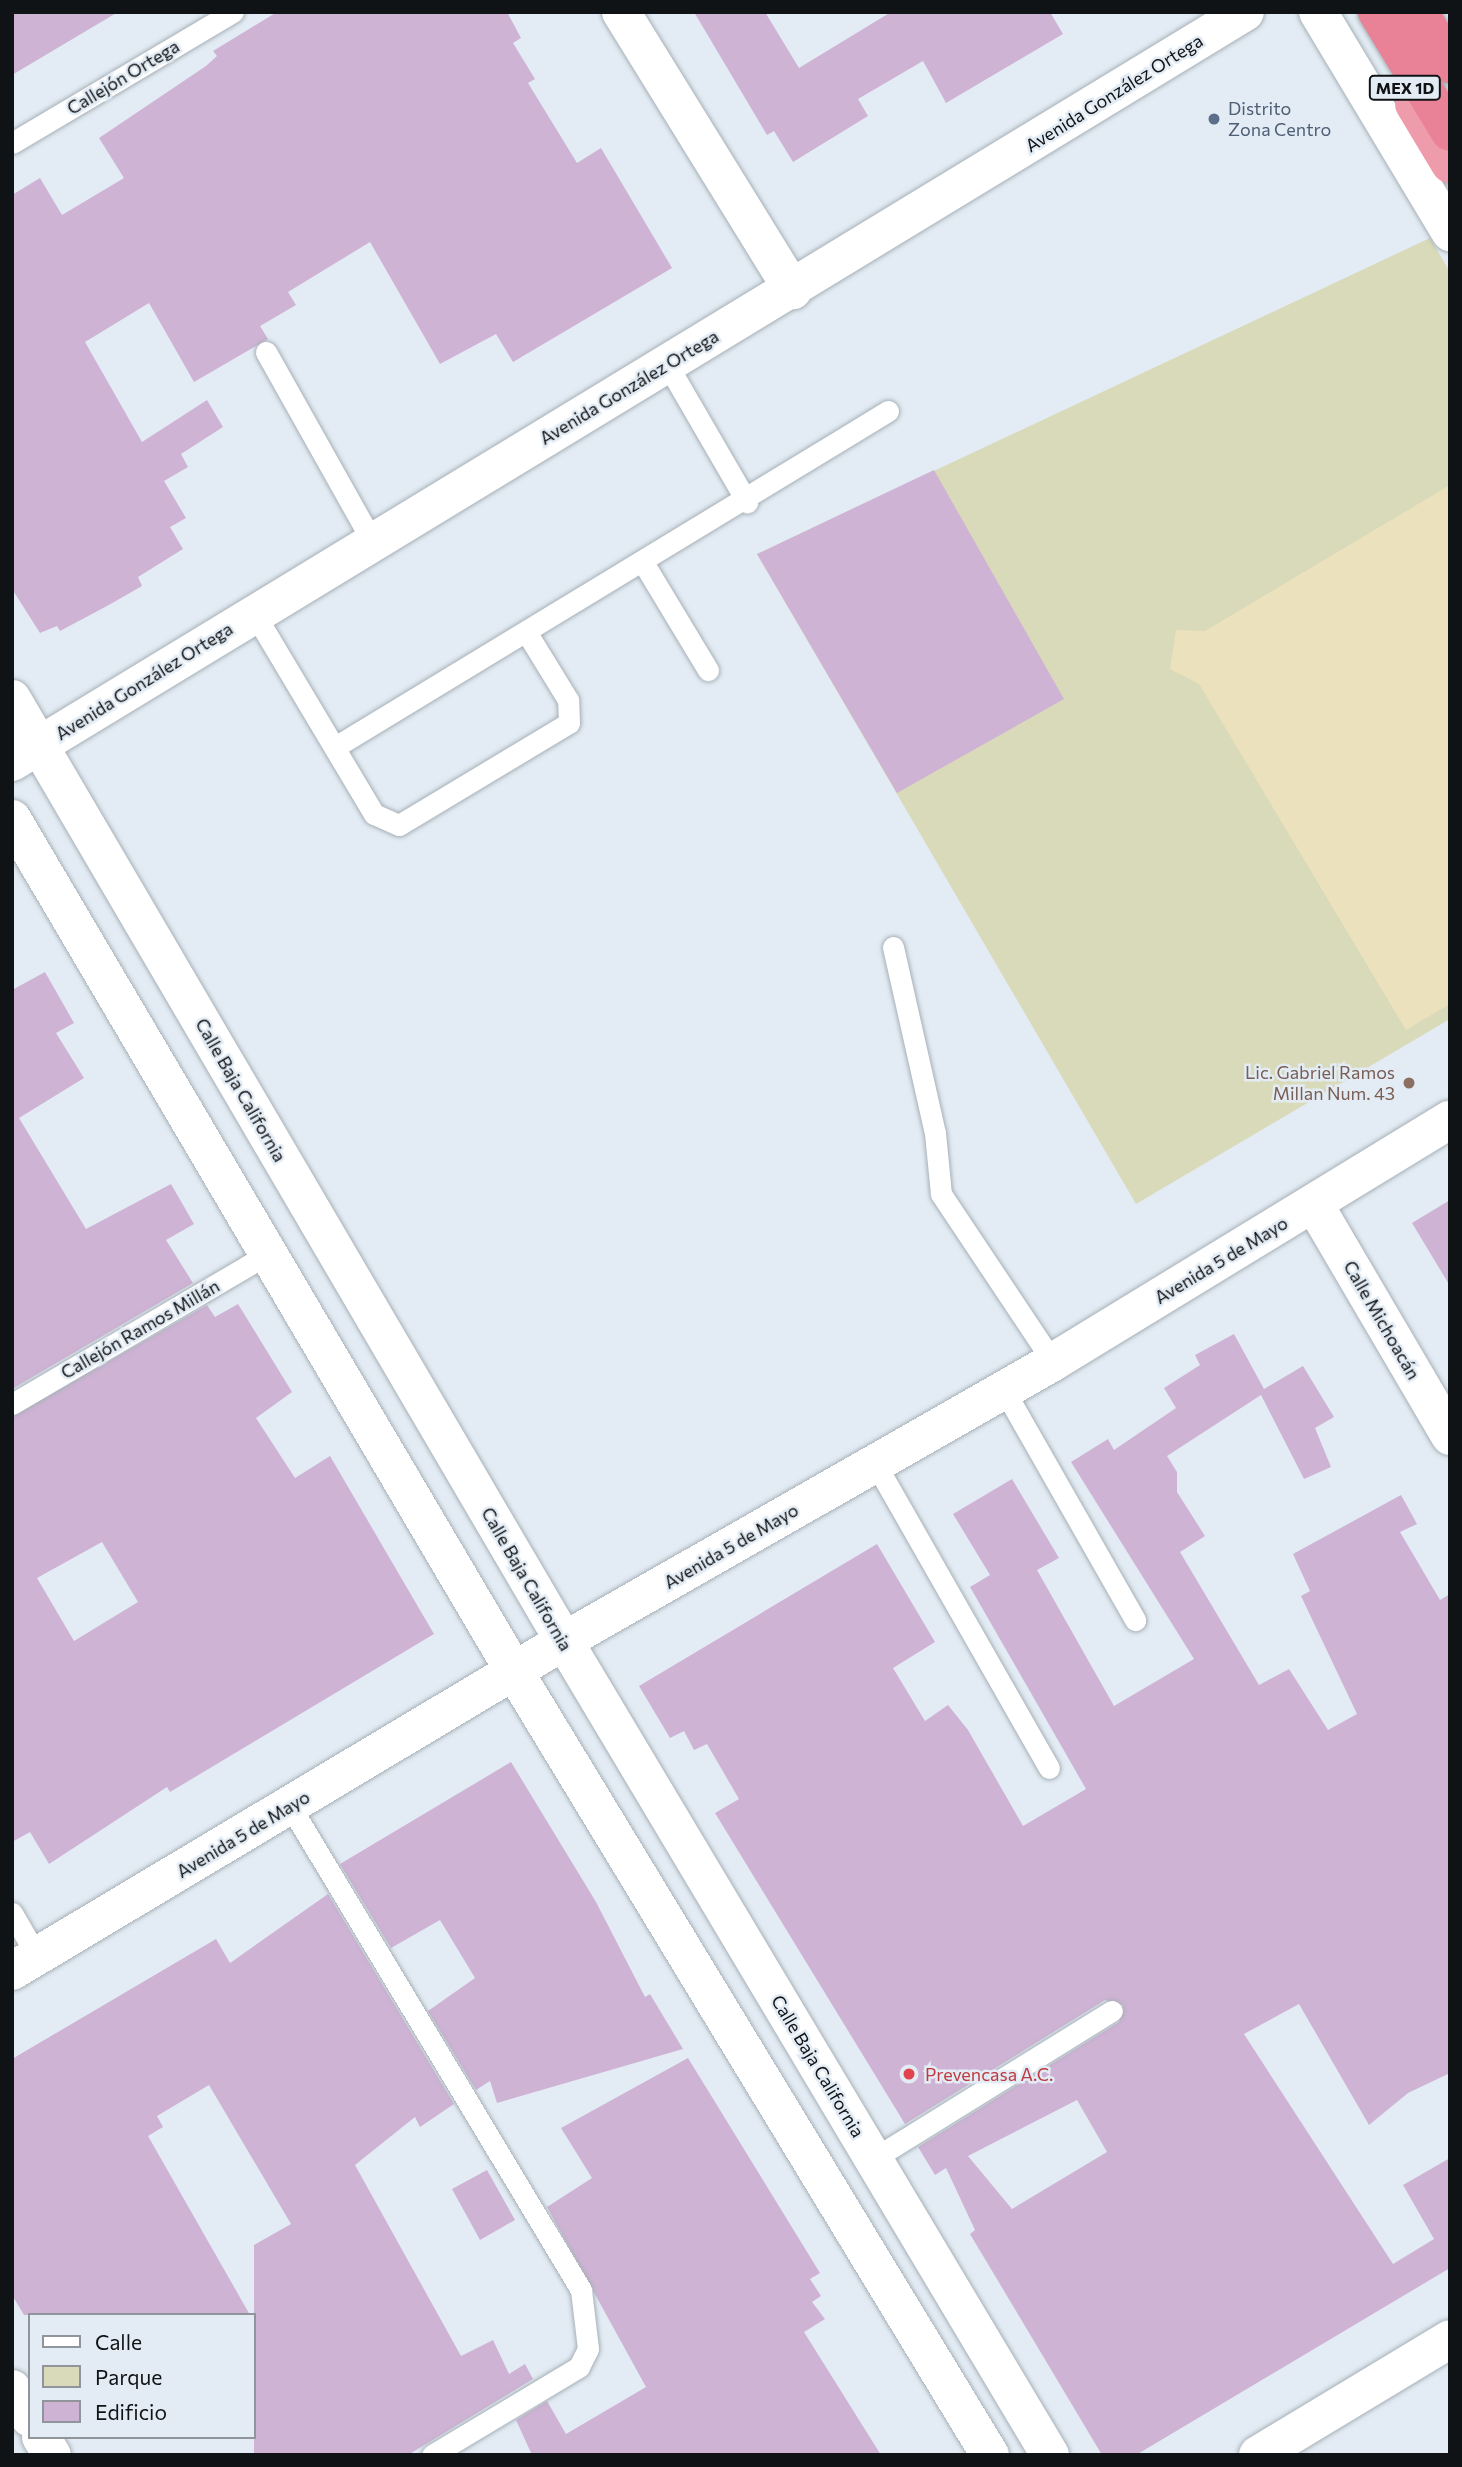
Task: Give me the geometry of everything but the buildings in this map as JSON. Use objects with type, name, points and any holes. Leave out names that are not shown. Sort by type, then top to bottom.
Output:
[{"type":"highway","name":"MEX 1D","points":[[1360,12],[1450,164]]},
{"type":"highway","points":[[1377,12],[1450,132]]},
{"type":"highway","points":[[1399,12],[1450,98]]},
{"type":"highway","name":"MEX 1D","points":[[1419,12],[1450,64]]},
{"type":"street","points":[[621,12],[793,290]]},
{"type":"street","name":"Avenida González Ortega","points":[[26,754],[372,541],[793,290],[1245,12]]},
{"type":"street","points":[[1318,12],[1450,232]]},
{"type":"street","name":"Calle Baja California","points":[[12,699],[26,754],[564,1642],[1050,2455]]},
{"type":"street","points":[[12,819],[514,1671],[990,2455]]},
{"type":"street","name":"Avenida 5 de Mayo","points":[[24,1963],[514,1671],[1053,1362],[1450,1120]]},
{"type":"street","name":"Calle Michoacán","points":[[1314,1203],[1450,1436]]},
{"type":"street","points":[[1258,2455],[1450,2339]]},
{"type":"street","points":[[12,2389],[28,2415]]},
{"type":"street","points":[[42,2439],[52,2455]]},
{"type":"lane","name":"Callejón Ortega","points":[[12,143],[233,12]]},
{"type":"lane","points":[[266,352],[372,541]]},
{"type":"lane","points":[[667,363],[747,502]]},
{"type":"lane","points":[[335,747],[747,502],[888,411]]},
{"type":"lane","points":[[644,564],[708,670]]},
{"type":"lane","points":[[254,613],[374,814],[399,825],[569,723],[568,700],[527,633]]},
{"type":"lane","points":[[893,947],[935,1133],[941,1194],[1053,1362]]},
{"type":"lane","name":"Callejón Ramos Millán","points":[[12,1404],[268,1254]]},
{"type":"lane","points":[[1004,1390],[1135,1620]]},
{"type":"lane","points":[[876,1463],[1049,1769]]},
{"type":"lane","points":[[290,1806],[581,2290],[588,2349],[579,2367],[432,2455]]},
{"type":"lane","points":[[12,1913],[24,1963]]},
{"type":"lane","points":[[873,2159],[1112,2011]]},
{"type":"green space","points":[[1430,238],[1450,272],[1450,1019],[1136,1204],[757,554]]},
{"type":"sand","points":[[1450,485],[1450,1004],[1406,1030],[1199,684],[1170,669],[1176,630],[1205,631]]},
{"type":"place","name":"Distrito Zona Centro","points":[[1214,119]]},
{"type":"place","name":"Lic. Gabriel Ramos Millan Num. 43","points":[[1409,1083]]},
{"type":"place","name":"Prevencasa A.C.","points":[[909,2074]]}]
